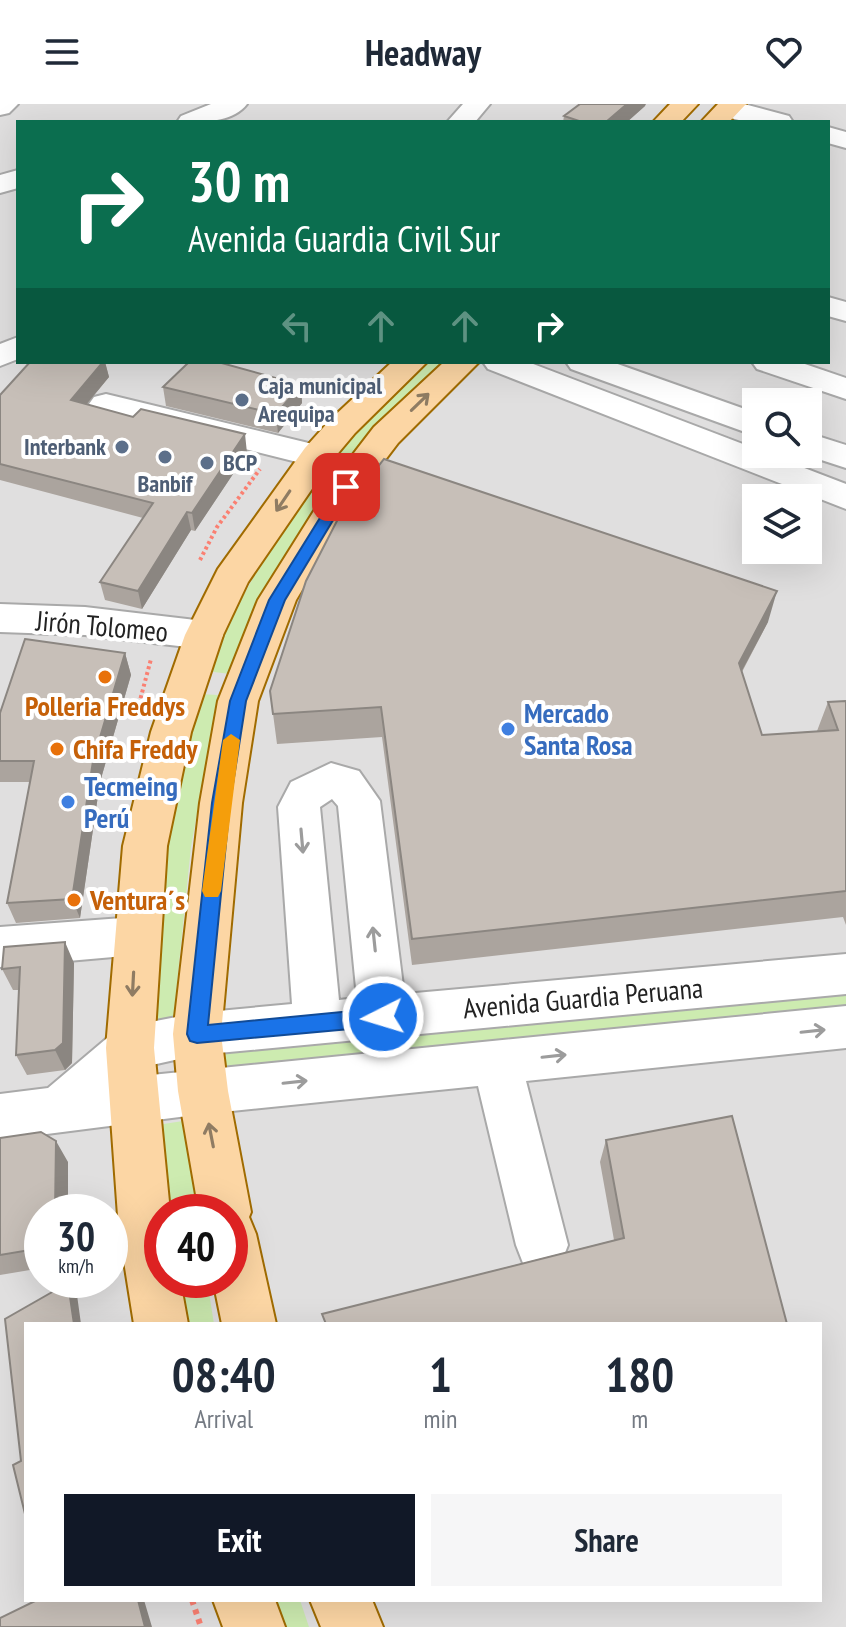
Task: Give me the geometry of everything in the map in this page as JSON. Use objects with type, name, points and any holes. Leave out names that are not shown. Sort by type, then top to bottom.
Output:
[{"type":"main road","points":[[668,120],[685,104]]},
{"type":"main road","points":[[161,1322],[145,1230],[130,1048],[136,936],[148,832],[171,732],[204,635],[231,578],[317,456],[343,426],[409,364]]},
{"type":"main road","points":[[222,1194],[203,1091],[197,1034],[221,803],[238,701],[277,600],[363,461],[461,364]]},
{"type":"main road","points":[[244,1298],[249,1322]]},
{"type":"main road","points":[[245,1602],[254,1627]]},
{"type":"main road","points":[[342,1602],[352,1627]]},
{"type":"street","points":[[195,120],[234,104]]},
{"type":"street","points":[[462,120],[477,104]]},
{"type":"street","points":[[725,111],[770,120]]},
{"type":"street","points":[[504,364],[846,497]]},
{"type":"street","points":[[588,364],[742,420]]},
{"type":"street","points":[[774,364],[846,389]]},
{"type":"street","points":[[106,404],[317,456]]},
{"type":"street","points":[[822,449],[846,457]]},
{"type":"street","name":"Jirón Tolomeo","points":[[0,618],[85,621],[204,635]]},
{"type":"street","points":[[317,1023],[299,807],[306,794],[331,779],[344,783],[359,801],[383,1017]]},
{"type":"street","points":[[0,947],[136,936]]},
{"type":"street","name":"Avenida Guardia Peruana","points":[[57,1111],[130,1048],[197,1034],[846,974]]},
{"type":"street","name":"Avenida Guardia Peruana","points":[[0,1117],[203,1091],[846,1027]]},
{"type":"street","points":[[497,1062],[542,1245]]},
{"type":"shaded area","points":[[0,104],[846,104],[846,1627],[0,1627]]},
{"type":"green space","points":[[427,364],[447,364],[355,452],[272,580],[230,674],[206,671],[250,583],[283,527],[320,473],[373,414]]},
{"type":"green space","points":[[199,694],[218,695],[191,847],[173,1022],[148,1025],[167,844]]},
{"type":"green space","points":[[846,988],[846,1009],[224,1068],[221,1054],[411,1030]]},
{"type":"green space","points":[[183,1121],[194,1194],[167,1194],[157,1125]]},
{"type":"green space","points":[[182,1298],[210,1298],[214,1322],[186,1322]]},
{"type":"green space","points":[[262,1602],[301,1602],[309,1627],[271,1627]]},
{"type":"building","points":[[580,104],[627,104],[608,120],[576,120],[564,116]]},
{"type":"building","points":[[28,364],[101,364],[71,400],[133,417],[141,409],[245,434],[192,513],[187,512],[138,591],[100,582],[153,503],[0,464],[0,395]]},
{"type":"building","points":[[187,364],[225,364],[301,385],[276,414],[163,387]]},
{"type":"building","name":"Mercado Santa Rosa","points":[[384,459],[777,591],[739,663],[762,735],[838,730],[828,702],[846,701],[846,891],[412,939],[381,707],[273,714],[270,691],[306,581],[340,515]]},
{"type":"building","points":[[25,639],[125,653],[93,761],[72,899],[7,903],[34,761],[0,761],[0,713]]},
{"type":"building","points":[[65,942],[63,1043],[55,1050],[16,1055],[20,967],[2,969],[4,947]]},
{"type":"building","points":[[732,1116],[786,1322],[325,1322],[322,1314],[624,1238],[606,1140]]},
{"type":"building","points":[[41,1132],[56,1141],[55,1194],[24,1194],[24,1251],[0,1255],[0,1138]]},
{"type":"building","points":[[42,1298],[70,1298],[74,1322],[24,1322],[24,1510],[13,1465],[21,1461],[5,1319]]},
{"type":"building","points":[[33,1602],[139,1602],[145,1627],[0,1627],[0,1618]]},
{"type":"slow traffic","points":[[212,891],[231,740]]},
{"type":"place","name":"Caja municipal Arequipa","points":[[242,400]]},
{"type":"place","name":"Interbank","points":[[122,447]]},
{"type":"place","name":"Banbif","points":[[165,457]]},
{"type":"place","name":"BCP","points":[[207,463]]},
{"type":"place","name":"Polleria Freddys","points":[[105,677]]},
{"type":"place","name":"Mercado Santa Rosa","points":[[508,729]]},
{"type":"place","name":"Chifa Freddy","points":[[57,749]]},
{"type":"place","name":"Tecmeing Perú","points":[[68,802]]},
{"type":"place","name":"Ventura´s","points":[[74,900]]},
{"type":"route","points":[[346,487],[277,600],[238,701],[221,803],[197,1034],[383,1017]]}]
